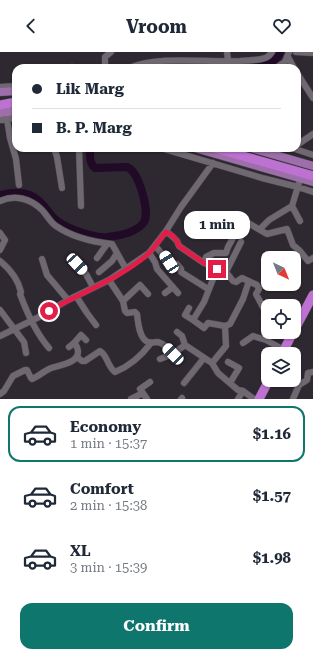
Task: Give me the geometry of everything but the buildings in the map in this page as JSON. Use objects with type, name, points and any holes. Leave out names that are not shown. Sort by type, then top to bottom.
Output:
[{"type":"highway","points":[[0,100],[12,98]]},
{"type":"highway","points":[[0,105],[12,103]]},
{"type":"highway","points":[[229,152],[313,176]]},
{"type":"highway","points":[[247,152],[313,171]]},
{"type":"highway","points":[[301,318],[313,295]]},
{"type":"highway","points":[[259,399],[265,387]]},
{"type":"main road","points":[[0,92],[12,91]]},
{"type":"main road","points":[[0,113],[12,112]]},
{"type":"main road","points":[[209,152],[313,182]]},
{"type":"main road","points":[[265,152],[313,166]]},
{"type":"street","points":[[105,64],[105,57],[110,52]]},
{"type":"street","points":[[227,52],[229,64]]},
{"type":"street","points":[[138,64],[152,62],[229,64],[262,59],[269,56],[272,52]]},
{"type":"street","points":[[296,52],[313,53]]},
{"type":"street","points":[[282,64],[285,62],[289,54]]},
{"type":"street","points":[[289,54],[293,64]]},
{"type":"street","points":[[301,79],[313,98]]},
{"type":"street","points":[[0,87],[12,86]]},
{"type":"street","points":[[0,120],[12,118]]},
{"type":"street","points":[[7,119],[12,145]]},
{"type":"street","points":[[301,142],[313,134]]},
{"type":"street","points":[[301,151],[313,155]]},
{"type":"street","points":[[14,152],[19,185]]},
{"type":"street","points":[[55,152],[62,188]]},
{"type":"street","points":[[78,152],[81,206]]},
{"type":"street","points":[[175,152],[313,192]]},
{"type":"street","points":[[0,336],[32,321],[68,300],[109,280],[149,254],[166,232],[181,207],[213,163]]},
{"type":"street","points":[[260,229],[274,217],[292,206],[300,178]]},
{"type":"street","points":[[0,201],[9,198],[26,199],[40,208],[55,225],[62,229],[82,238],[112,244],[126,269]]},
{"type":"street","points":[[292,206],[300,221]]},
{"type":"street","points":[[204,263],[206,257],[214,253],[226,253],[243,220],[270,234],[288,229],[293,245],[308,261],[313,258]]},
{"type":"street","points":[[223,223],[236,231]]},
{"type":"street","points":[[166,232],[173,236],[179,246],[204,263],[226,272],[233,282],[236,282],[242,278],[257,285],[259,289],[256,294],[266,311],[264,318],[267,331],[266,340]]},
{"type":"street","points":[[0,233],[5,240],[0,250]]},
{"type":"street","points":[[226,272],[241,242]]},
{"type":"street","points":[[97,258],[107,244]]},
{"type":"street","points":[[155,246],[162,252],[170,265],[173,266],[178,264],[181,272],[208,289]]},
{"type":"street","points":[[99,272],[117,253]]},
{"type":"street","points":[[149,254],[155,262],[157,269],[178,293]]},
{"type":"street","points":[[42,259],[47,275],[68,300]]},
{"type":"street","points":[[0,261],[9,269],[20,287],[20,294],[32,321],[40,337],[49,348]]},
{"type":"street","points":[[77,264],[86,274],[93,287]]},
{"type":"street","points":[[193,320],[204,302],[217,269]]},
{"type":"street","points":[[109,280],[123,301],[125,311],[127,313],[135,312],[137,314],[142,335],[146,341],[151,343],[157,342],[164,345],[173,354]]},
{"type":"street","points":[[189,308],[185,315],[204,328],[208,323],[225,326],[230,324],[243,298],[248,281]]},
{"type":"street","points":[[123,301],[140,285],[148,294]]},
{"type":"street","points":[[165,293],[173,287]]},
{"type":"street","points":[[76,296],[96,324]]},
{"type":"street","points":[[0,310],[13,330],[24,342],[26,353]]},
{"type":"street","points":[[212,363],[226,346],[225,326]]},
{"type":"street","points":[[177,332],[182,336],[185,345],[212,363],[218,373],[238,390],[243,391],[254,399]]},
{"type":"street","points":[[77,357],[77,346],[72,345],[76,339],[82,335],[86,340]]},
{"type":"street","points":[[242,343],[253,336],[266,340],[276,347]]},
{"type":"street","points":[[77,357],[84,362],[100,351],[105,355],[108,366],[115,372],[125,368],[144,352],[151,343]]},
{"type":"street","points":[[160,359],[173,354],[185,345]]},
{"type":"street","points":[[0,394],[4,392],[13,376],[25,370],[27,370],[30,378],[32,379],[53,368],[64,365],[77,357]]},
{"type":"street","points":[[184,383],[204,358]]},
{"type":"street","points":[[228,362],[239,368],[230,383]]},
{"type":"street","points":[[293,399],[299,385],[308,380],[308,373],[313,372]]},
{"type":"street","points":[[130,399],[145,396],[140,389],[150,382]]},
{"type":"street","points":[[238,399],[243,391]]},
{"type":"waterway","points":[[266,64],[277,57],[280,52]]},
{"type":"waterway","points":[[0,195],[24,193],[35,197],[56,220],[89,235],[108,237],[128,233],[137,229],[144,222],[146,210],[142,192],[136,176],[127,167],[95,168],[91,161],[90,152]]},
{"type":"route","points":[[49,311],[109,280],[149,254],[166,232],[173,236],[179,246],[204,263],[217,269]]}]
